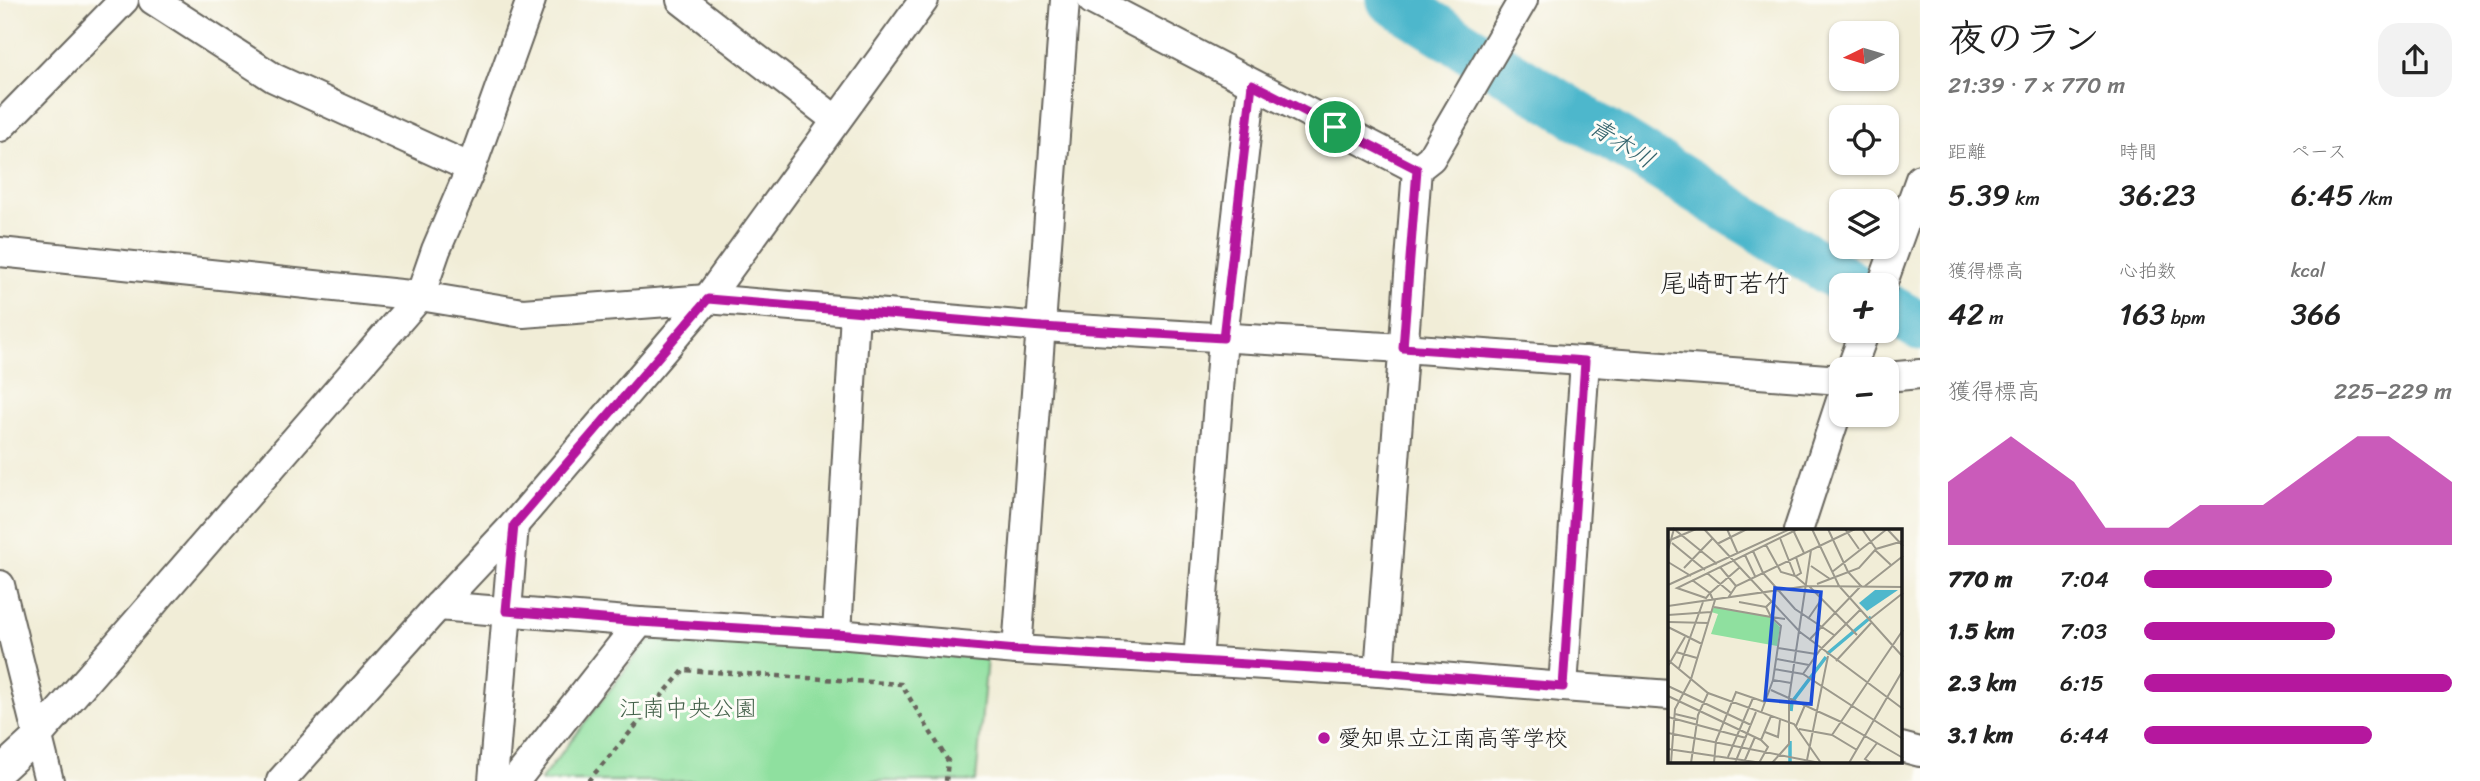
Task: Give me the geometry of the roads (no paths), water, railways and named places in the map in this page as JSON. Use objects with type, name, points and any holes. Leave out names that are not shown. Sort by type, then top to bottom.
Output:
[{"type":"street","points":[[0,127],[124,0]]},
{"type":"street","points":[[153,0],[274,78],[471,168]]},
{"type":"street","points":[[0,772],[37,737],[420,296],[436,250],[471,168],[531,0]]},
{"type":"street","points":[[681,0],[836,120]]},
{"type":"street","points":[[281,781],[514,525],[708,299],[924,0]]},
{"type":"street","points":[[1017,650],[1065,0]]},
{"type":"street","points":[[1092,0],[1417,169]]},
{"type":"street","points":[[1379,672],[1417,169],[1431,158],[1523,0]]},
{"type":"street","points":[[1198,661],[1223,338],[1252,84]]},
{"type":"street","points":[[1886,273],[1920,179]]},
{"type":"street","points":[[0,252],[420,296],[523,313],[708,299],[1042,327],[1403,348],[1829,379]]},
{"type":"street","points":[[837,634],[855,312]]},
{"type":"street","points":[[1563,687],[1585,361]]},
{"type":"street","points":[[1899,376],[1920,374]]},
{"type":"street","points":[[1799,529],[1832,427]]},
{"type":"street","points":[[493,781],[514,525]]},
{"type":"street","points":[[0,585],[49,781]]},
{"type":"street","points":[[438,606],[837,634],[1017,650],[1379,672],[1668,695]]},
{"type":"street","points":[[514,781],[640,622]]},
{"type":"street","points":[[1902,747],[1920,752]]},
{"type":"waterway","name":"青木川","points":[[1391,0],[1833,273]]},
{"type":"waterway","name":"青木川","points":[[1899,314],[1920,326]]},
{"type":"place","name":"愛知県立江南高等学校","points":[[1324,738]]},
{"type":"district","name":"尾崎町若竹","points":[[1725,283]]},
{"type":"park label","name":"江南中央公園","points":[[688,708]]}]
